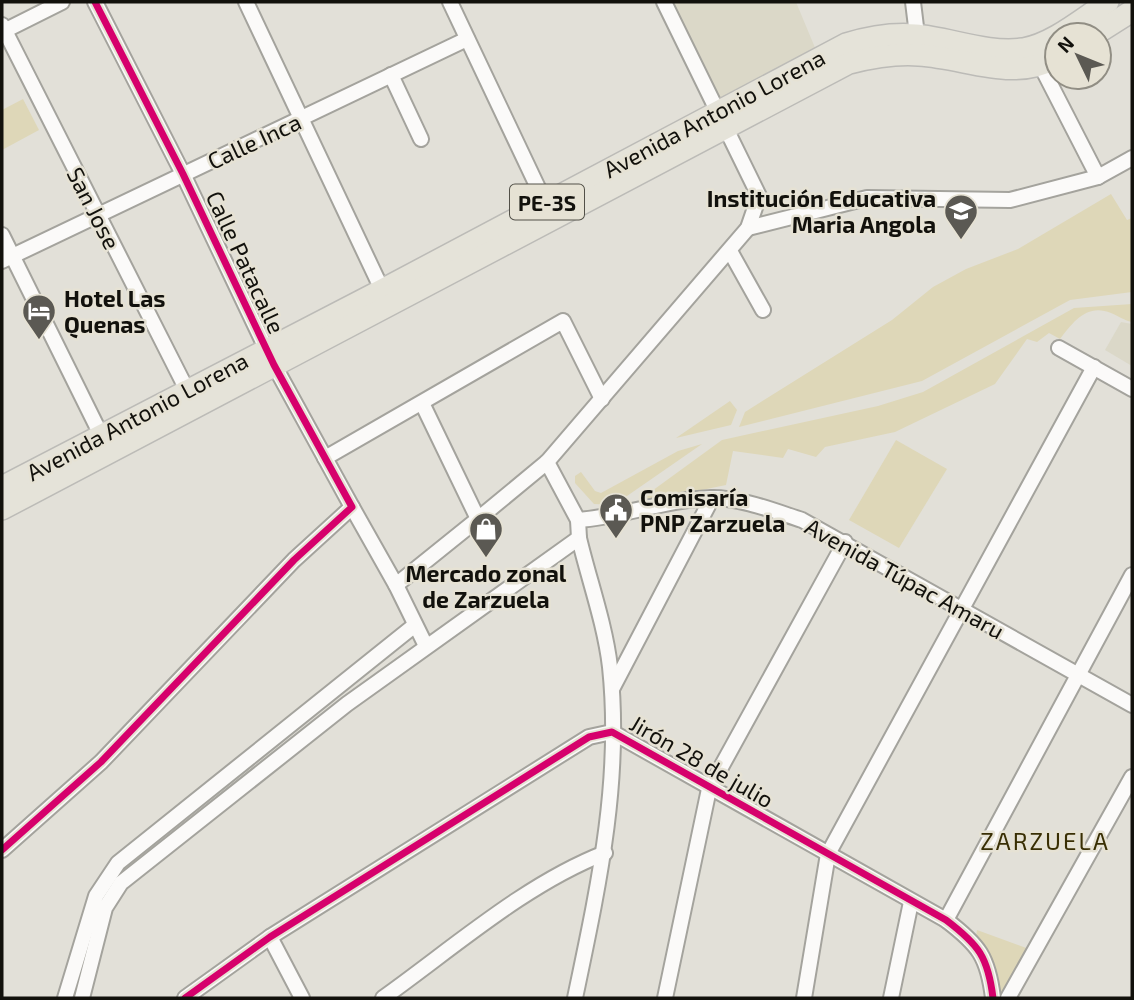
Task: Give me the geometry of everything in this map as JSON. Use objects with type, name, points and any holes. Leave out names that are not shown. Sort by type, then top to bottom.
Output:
[{"type":"highway","name":"Avenida Antonio Lorena","points":[[2,487],[105,444],[386,298],[720,120],[846,44],[871,37],[917,35],[999,49],[1024,49],[1049,39],[1108,2]]},
{"type":"highway","points":[[1113,23],[1132,11]]},
{"type":"highway","name":"Avenida Antonio Lorena","points":[[720,120],[829,71],[870,57],[895,54],[1019,71],[1043,64]]},
{"type":"highway","name":"Avenida Antonio Lorena","points":[[2,509],[187,390],[270,357]]},
{"type":"street","points":[[3,29],[62,2]]},
{"type":"street","name":"Calle Patacalle","points":[[95,2],[183,174],[270,357],[396,585],[426,646]]},
{"type":"street","points":[[246,2],[386,298]]},
{"type":"street","points":[[450,2],[548,211]]},
{"type":"street","points":[[396,585],[547,462],[748,228],[759,197],[664,2]]},
{"type":"street","points":[[913,2],[917,35],[950,60]]},
{"type":"street","name":"San Jose","points":[[3,29],[187,390]]},
{"type":"street","points":[[870,57],[917,35]]},
{"type":"street","name":"Calle Inca","points":[[7,258],[467,39]]},
{"type":"street","points":[[391,75],[421,139]]},
{"type":"street","points":[[1061,91],[1098,177]]},
{"type":"street","points":[[748,228],[867,198],[1010,200],[1098,177],[1132,158]]},
{"type":"street","points":[[2,235],[7,258],[105,444]]},
{"type":"street","points":[[730,251],[763,310]]},
{"type":"street","points":[[325,458],[563,321],[601,399]]},
{"type":"street","points":[[1059,348],[1132,389]]},
{"type":"street","points":[[804,998],[828,854],[1094,367]]},
{"type":"street","points":[[422,402],[478,519]]},
{"type":"street","points":[[547,462],[578,520],[579,538],[609,663],[611,690],[613,782],[605,853],[575,998]]},
{"type":"street","points":[[611,690],[712,498]]},
{"type":"street","name":"Avenida Túpac Amaru","points":[[578,520],[617,517],[712,498],[757,506],[802,520],[1132,705]]},
{"type":"street","points":[[2,850],[101,762],[294,560],[352,507]]},
{"type":"street","points":[[82,998],[105,908],[121,883],[275,760],[426,646],[579,538]]},
{"type":"street","points":[[665,998],[709,789],[845,542]]},
{"type":"street","points":[[946,920],[1132,575]]},
{"type":"street","points":[[65,998],[96,896],[118,863],[415,625]]},
{"type":"street","name":"Jirón 28 de julio","points":[[185,998],[270,937],[589,737],[612,733],[946,920],[972,940],[984,956],[993,998]]},
{"type":"street","points":[[1008,998],[1132,777]]},
{"type":"street","points":[[383,998],[530,893],[567,870],[605,853]]},
{"type":"street","points":[[891,998],[911,902]]},
{"type":"street","points":[[270,937],[302,998]]},
{"type":"shaded area","points":[[671,2],[796,2],[816,50],[717,100]]},
{"type":"shaded area","points":[[23,99],[39,130],[2,150],[2,110]]},
{"type":"shaded area","points":[[1111,194],[1127,220],[1132,218],[1132,292],[1070,300],[922,381],[739,427],[745,412],[892,320],[933,287],[966,269],[1018,249]]},
{"type":"shaded area","points":[[1132,304],[1132,322],[1095,310],[1081,316],[1060,339],[1049,333],[1037,342],[1027,339],[995,384],[895,432],[825,447],[816,457],[788,449],[783,458],[733,451],[726,485],[634,504],[722,440],[878,406],[923,392],[1074,308]]},
{"type":"shaded area","points":[[1121,322],[1132,324],[1132,366],[1105,350]]},
{"type":"shaded area","points":[[730,401],[737,410],[731,425],[676,438]]},
{"type":"shaded area","points":[[896,440],[947,469],[899,548],[849,520]]},
{"type":"shaded area","points":[[702,444],[614,505],[594,504],[575,483],[575,476],[581,472],[595,491],[601,493],[678,451]]},
{"type":"shaded area","points":[[977,930],[1040,953],[1016,998],[997,998],[986,954],[976,936]]},
{"type":"cycle path","points":[[2,850],[101,762],[294,560],[352,507],[274,365],[183,174],[95,2]]},
{"type":"cycle path","points":[[185,998],[270,937],[589,737],[612,732],[946,920],[967,937],[980,953],[988,972],[993,998]]},
{"type":"place","name":"Institución Educativa Maria Angola","points":[[961,241]]},
{"type":"place","name":"Hotel Las Quenas","points":[[39,341]]},
{"type":"place","name":"Comisaría PNP Zarzuela","points":[[616,540]]},
{"type":"place","name":"Mercado zonal de Zarzuela","points":[[486,559]]},
{"type":"district","name":"ZARZUELA","points":[[1045,840]]}]
